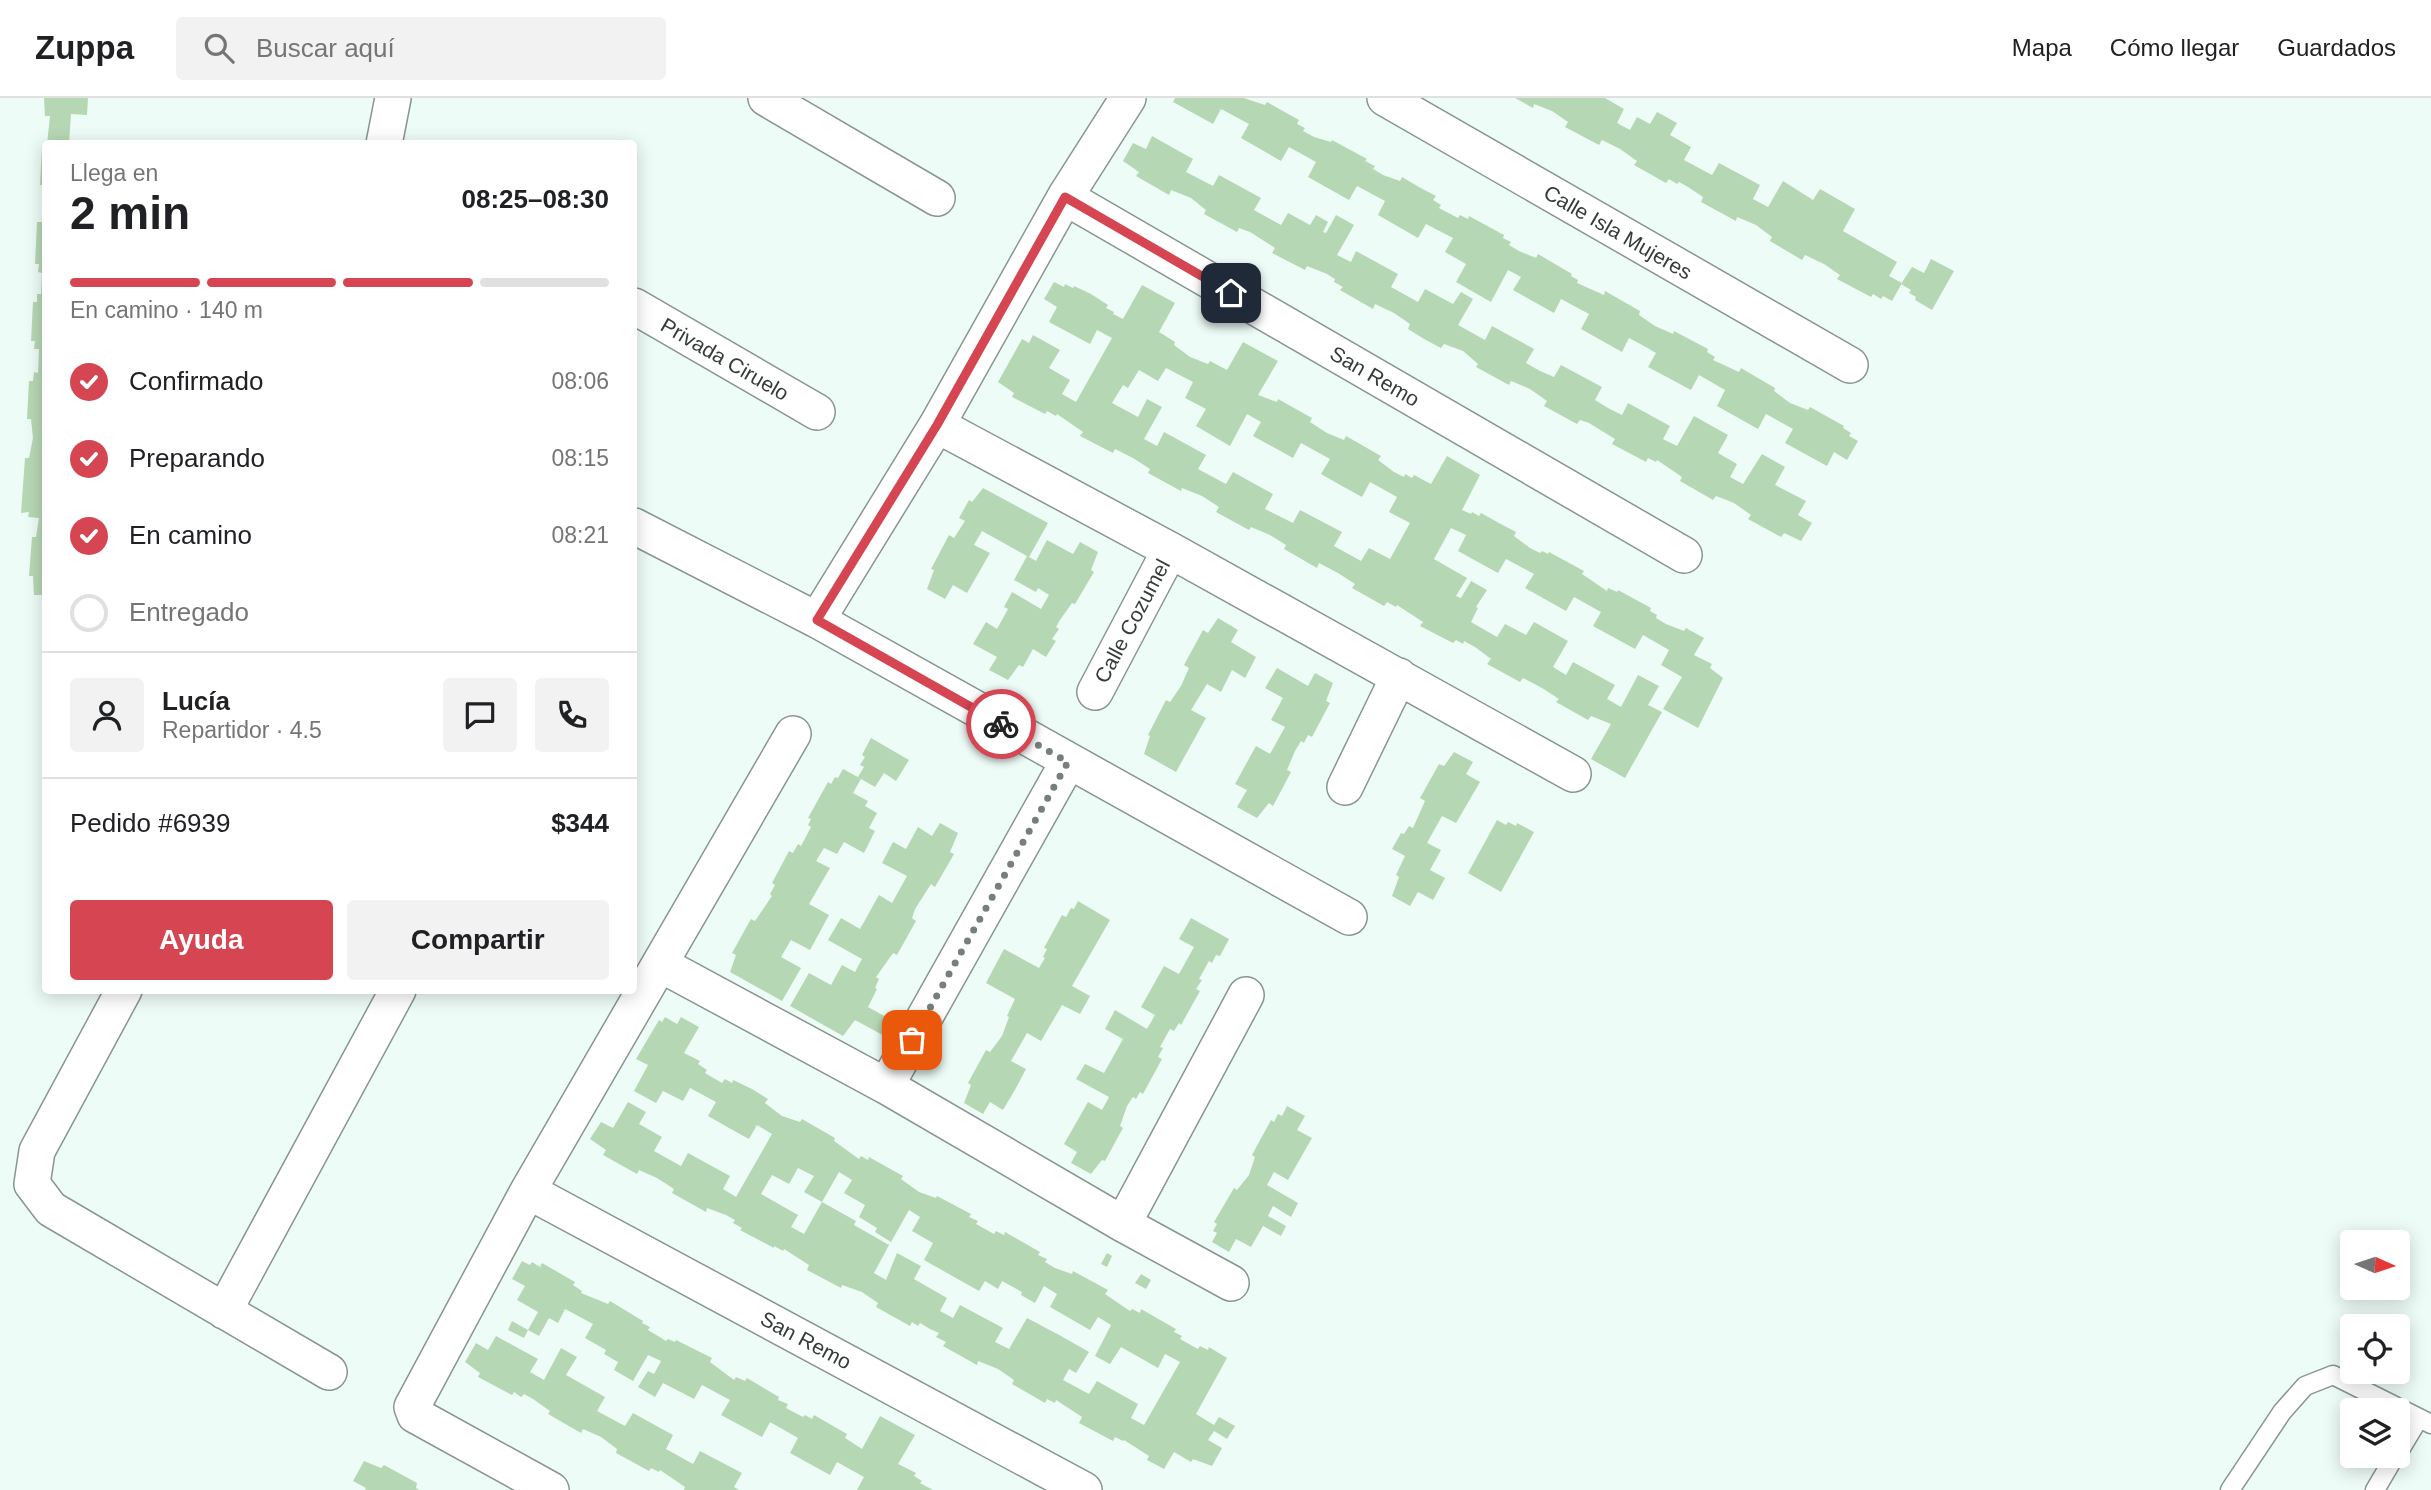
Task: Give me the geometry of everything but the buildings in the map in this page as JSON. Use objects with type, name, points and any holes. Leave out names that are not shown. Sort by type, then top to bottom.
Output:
[{"type":"street","points":[[385,140],[393,98]]},
{"type":"street","points":[[766,98],[937,198]]},
{"type":"street","points":[[817,620],[937,425],[1065,197],[1128,98]]},
{"type":"street","name":"Calle Isla Mujeres","points":[[1385,98],[1850,365]]},
{"type":"street","name":"San Remo","points":[[1065,197],[1684,555]]},
{"type":"street","name":"Privada Ciruelo","points":[[637,308],[817,412]]},
{"type":"street","points":[[937,425],[1170,550],[1573,774]]},
{"type":"street","points":[[638,540],[817,620],[1349,917]]},
{"type":"street","name":"Calle Cozumel","points":[[1095,692],[1170,550]]},
{"type":"street","points":[[1345,788],[1399,677]]},
{"type":"street","points":[[551,1490],[412,1412],[412,1407],[528,1191],[793,734]]},
{"type":"street","points":[[886,1086],[1068,762]]},
{"type":"street","points":[[660,964],[886,1086],[1123,1224],[1231,1283]]},
{"type":"street","points":[[122,994],[37,1151],[32,1184],[51,1209],[328,1372]]},
{"type":"street","points":[[223,1311],[396,994]]},
{"type":"street","points":[[1123,1224],[1246,995]]},
{"type":"street","name":"San Remo","points":[[528,1191],[1084,1490]]},
{"type":"lane","points":[[2230,1490],[2282,1412],[2305,1386],[2333,1375],[2425,1421],[2410,1438]]},
{"type":"lane","points":[[2375,1490],[2388,1468]]},
{"type":"way so far","points":[[912,1040],[1068,762],[1001,724]]},
{"type":"route","points":[[1001,724],[817,620],[937,425],[1065,197],[1231,293]]}]
